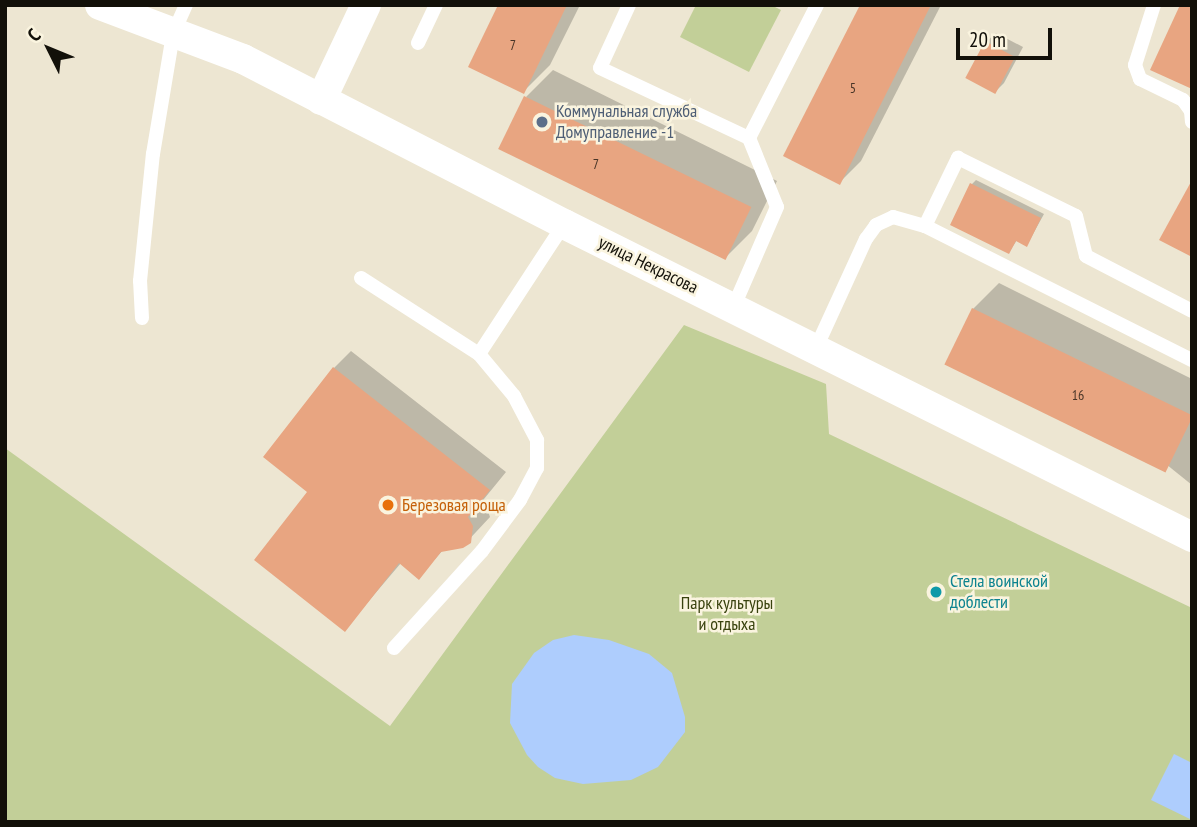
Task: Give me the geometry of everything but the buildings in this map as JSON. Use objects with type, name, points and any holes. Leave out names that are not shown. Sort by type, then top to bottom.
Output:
[{"type":"street","name":"улица Некрасова","points":[[100,5],[243,59],[564,224],[1192,537]]},
{"type":"street","points":[[321,100],[366,5]]},
{"type":"lane","points":[[142,318],[140,281],[153,154],[173,34],[186,5]]},
{"type":"lane","points":[[418,43],[436,5]]},
{"type":"lane","points":[[629,5],[600,68],[750,138],[778,207],[733,308]]},
{"type":"lane","points":[[750,138],[817,5]]},
{"type":"lane","points":[[1154,5],[1135,65],[1140,79],[1183,100],[1191,110],[1192,122]]},
{"type":"lane","points":[[925,226],[958,158],[1076,216],[1086,256],[1192,311]]},
{"type":"lane","points":[[816,348],[866,239],[876,225],[893,217],[925,226],[1192,360]]},
{"type":"lane","points":[[479,354],[564,224]]},
{"type":"lane","points":[[362,278],[479,354],[514,396],[537,440],[537,468],[520,500],[482,551],[394,648]]},
{"type":"green space","points":[[696,5],[771,5],[781,10],[749,72],[680,37]]},
{"type":"green space","name":"Парк культуры и отдыха","points":[[684,325],[826,384],[829,434],[1192,608],[1192,822],[5,822],[5,448],[390,726]]},
{"type":"water","points":[[574,635],[609,640],[649,654],[672,673],[685,717],[685,732],[658,767],[631,780],[583,784],[555,778],[538,767],[527,755],[510,723],[512,684],[534,653],[553,640]]},
{"type":"water","points":[[1174,754],[1192,763],[1192,820],[1151,800]]},
{"type":"place","name":"Коммунальная служба Домуправление -1","points":[[542,122]]},
{"type":"place","name":"Березовая роща","points":[[388,505]]},
{"type":"place","name":"Стела воинской доблести","points":[[936,592]]}]
